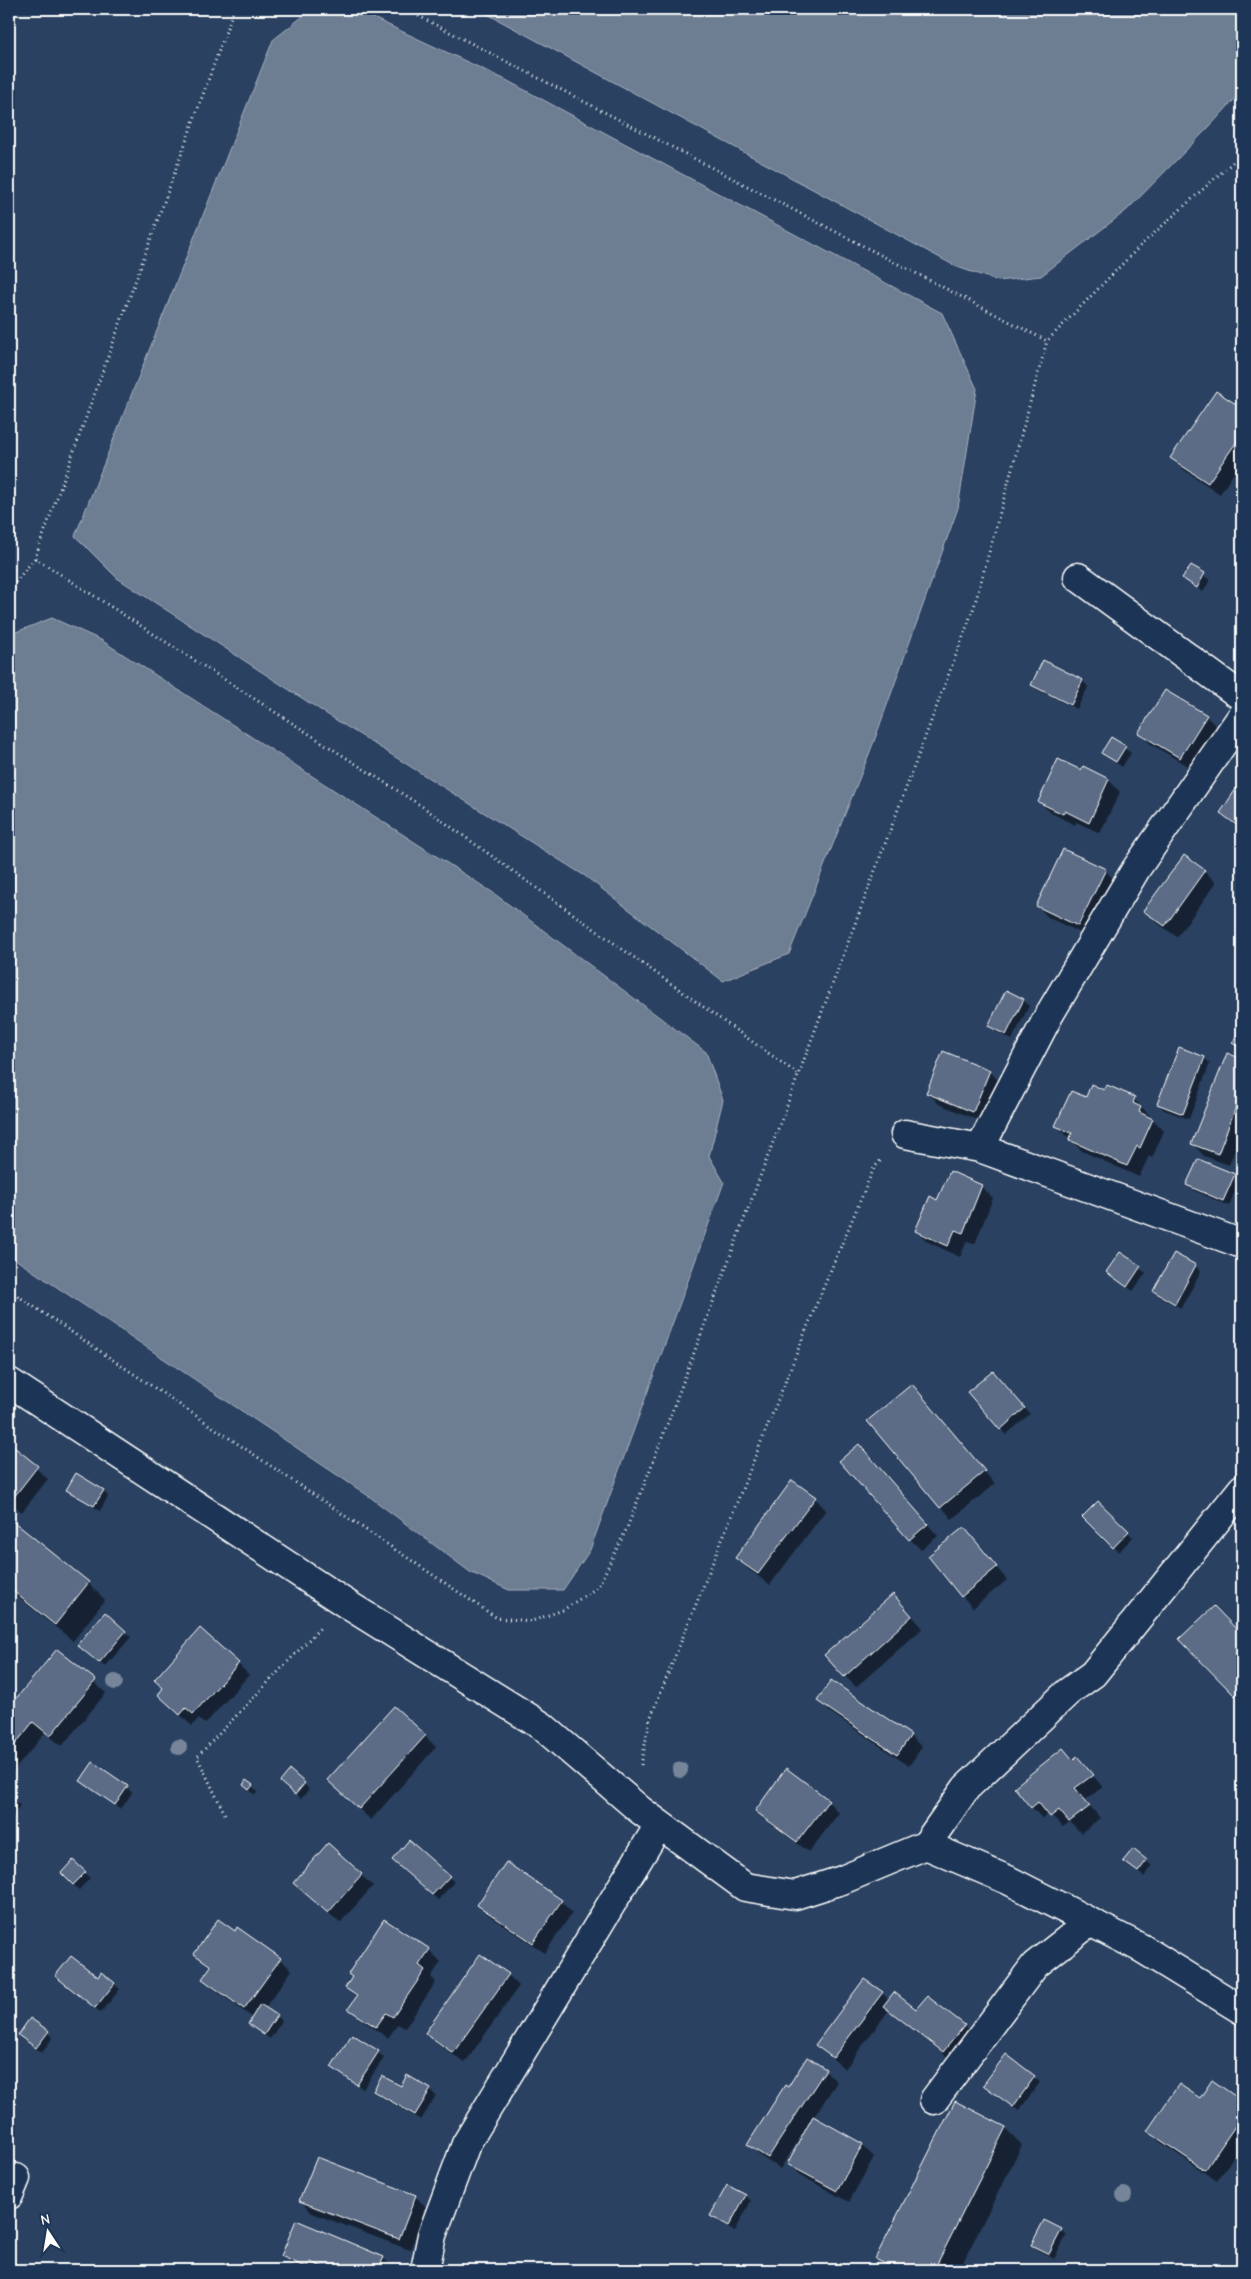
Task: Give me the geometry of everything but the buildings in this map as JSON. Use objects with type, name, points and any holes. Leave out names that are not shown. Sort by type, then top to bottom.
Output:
[{"type":"street","points":[[1078,577],[1242,697]]},
{"type":"street","points":[[980,1148],[1048,1015],[1136,870],[1242,716]]},
{"type":"street","points":[[905,1134],[980,1148],[1242,1244]]},
{"type":"street","points":[[9,1382],[345,1603],[400,1635],[542,1726],[649,1818],[744,1887],[795,1895],[842,1880],[926,1845],[966,1788],[1068,1692],[1092,1674],[1242,1489]]},
{"type":"street","points":[[425,2270],[432,2235],[466,2144],[649,1818]]},
{"type":"street","points":[[926,1845],[1008,1880],[1143,1949],[1242,2010]]},
{"type":"street","points":[[934,2100],[1035,1965],[1090,1922]]},
{"type":"path","points":[[9,590],[35,558],[234,9]]},
{"type":"path","points":[[405,9],[1047,341]]},
{"type":"path","points":[[9,1290],[497,1618],[532,1621],[564,1610],[598,1587],[627,1528],[653,1462],[974,607],[1047,341],[1141,245],[1242,154]]},
{"type":"path","points":[[35,558],[423,807],[798,1074]]},
{"type":"path","points":[[649,1818],[640,1770],[650,1719],[806,1328],[874,1168],[905,1134]]},
{"type":"path","points":[[225,1814],[197,1757],[345,1603]]},
{"type":"water","points":[[312,9],[354,9],[506,80],[942,313],[977,389],[958,508],[873,744],[789,954],[723,981],[585,876],[325,713],[117,578],[75,536],[273,40]]},
{"type":"water","points":[[478,9],[1242,9],[1242,91],[1127,210],[1041,276],[998,281],[957,267]]},
{"type":"water","points":[[52,618],[101,640],[492,892],[706,1052],[723,1100],[709,1156],[724,1182],[590,1550],[563,1590],[509,1590],[470,1572],[370,1497],[9,1255],[9,641],[16,632]]}]
